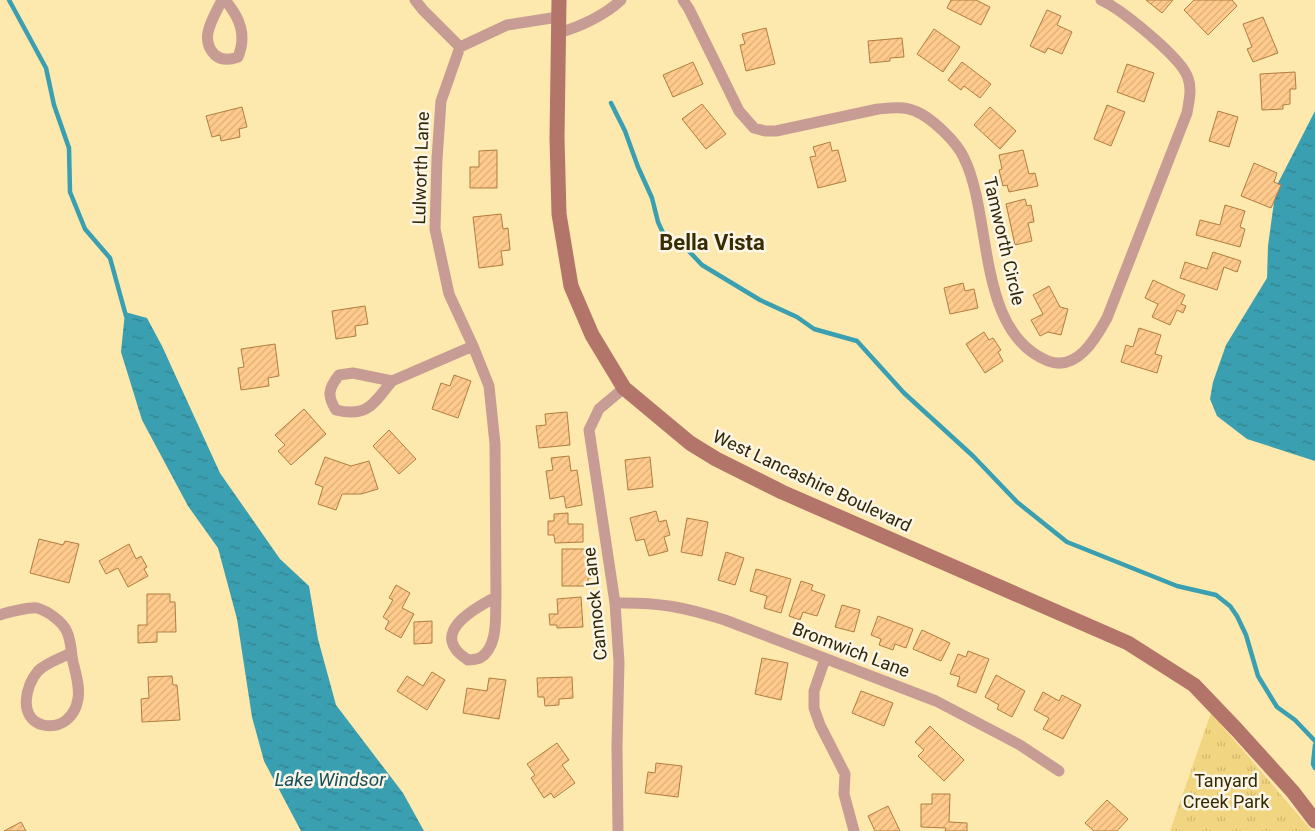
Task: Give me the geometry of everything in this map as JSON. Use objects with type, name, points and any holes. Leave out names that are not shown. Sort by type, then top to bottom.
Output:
[{"type":"main road","name":"West Lancashire Boulevard","points":[[558,0],[557,138],[559,214],[571,286],[592,334],[624,388],[690,443],[716,459],[782,492],[1128,643],[1194,685],[1238,730],[1293,792],[1315,821]]},
{"type":"street","points":[[224,0],[239,18],[242,32],[242,47],[238,57],[230,60],[218,58],[210,50],[206,40],[209,28],[224,0]]},
{"type":"street","points":[[415,0],[422,10],[460,47],[507,25],[558,25],[570,30],[598,16],[621,0]]},
{"type":"street","name":"Tamworth Circle","points":[[683,0],[738,111],[754,128],[776,131],[894,107],[915,110],[938,126],[964,156],[978,201],[996,294],[1005,319],[1029,350],[1043,359],[1054,363],[1066,362],[1077,357],[1095,340],[1107,318],[1187,112],[1190,95],[1188,78],[1182,65],[1127,17],[1102,0]]},
{"type":"street","name":"Lulworth Lane","points":[[460,47],[441,101],[435,229],[449,294],[489,386],[495,444],[496,597],[494,636],[490,649],[480,658],[468,660],[457,653],[452,644],[454,628],[469,613],[496,597]]},
{"type":"street","points":[[392,381],[353,373],[339,375],[331,385],[330,400],[336,410],[351,414],[367,409],[392,381],[473,346]]},
{"type":"street","name":"Cannock Lane","points":[[618,831],[617,746],[619,662],[615,603],[589,430],[599,409],[624,388]]},
{"type":"street","name":"Bromwich Lane","points":[[615,603],[660,604],[701,612],[936,701],[1020,745],[1059,771]]},
{"type":"street","points":[[0,615],[36,608],[54,617],[66,631],[72,653],[78,683],[78,699],[74,712],[66,722],[47,726],[38,724],[30,716],[25,703],[28,685],[39,670],[72,653]]},
{"type":"street","points":[[825,659],[814,691],[814,708],[820,725],[845,774],[844,794],[854,831]]},
{"type":"green space","name":"Tanyard Creek Park","points":[[1211,713],[1312,831],[1170,831]]},
{"type":"water","points":[[1315,111],[1315,461],[1247,439],[1217,416],[1210,399],[1213,382],[1226,345],[1267,278],[1268,246],[1276,187]]},
{"type":"water","name":"Lake Windsor","points":[[125,312],[147,318],[162,346],[220,473],[280,559],[309,586],[318,639],[336,705],[403,793],[424,831],[301,831],[264,761],[252,717],[237,619],[218,548],[188,506],[142,420],[121,352]]},
{"type":"building","points":[[951,0],[976,0],[990,7],[981,25],[947,8]]},
{"type":"building","points":[[1146,0],[1173,0],[1162,13]]},
{"type":"building","points":[[1194,0],[1232,0],[1237,6],[1208,35],[1184,10]]},
{"type":"building","points":[[1047,10],[1061,16],[1057,25],[1072,32],[1062,54],[1048,48],[1045,53],[1030,46]]},
{"type":"building","points":[[1263,17],[1278,53],[1253,62],[1247,49],[1252,47],[1243,24]]},
{"type":"building","points":[[766,28],[775,64],[746,71],[740,45],[745,44],[742,34]]},
{"type":"building","points":[[934,29],[960,47],[943,72],[917,54]]},
{"type":"building","points":[[902,38],[904,57],[890,58],[890,61],[870,63],[868,41]]},
{"type":"building","points":[[693,62],[703,84],[673,97],[663,75]]},
{"type":"building","points":[[962,62],[991,84],[980,98],[964,86],[961,90],[948,80]]},
{"type":"building","points":[[1127,64],[1154,73],[1144,102],[1117,92]]},
{"type":"building","points":[[1295,72],[1296,89],[1290,89],[1290,104],[1283,105],[1283,109],[1262,110],[1260,74]]},
{"type":"building","points":[[702,104],[726,134],[706,149],[682,119]]},
{"type":"building","points":[[1107,105],[1125,112],[1111,146],[1094,139]]},
{"type":"building","points":[[242,107],[247,127],[239,129],[240,137],[221,141],[220,135],[212,137],[206,116]]},
{"type":"building","points":[[990,107],[1016,131],[1000,149],[974,125]]},
{"type":"building","points":[[1218,111],[1238,117],[1229,147],[1209,141]]},
{"type":"building","points":[[830,142],[832,151],[838,150],[846,181],[818,188],[810,157],[816,156],[813,147]]},
{"type":"building","points":[[497,150],[497,188],[470,188],[470,167],[479,167],[479,151]]},
{"type":"building","points":[[1023,150],[1029,174],[1035,173],[1038,186],[1009,192],[1007,185],[1003,186],[999,170],[1002,169],[999,155]]},
{"type":"building","points":[[1254,163],[1277,173],[1274,182],[1281,185],[1271,208],[1241,196]]},
{"type":"building","points":[[1025,199],[1027,206],[1031,205],[1034,222],[1028,223],[1032,241],[1015,245],[1006,204]]},
{"type":"building","points":[[1225,205],[1245,211],[1240,227],[1245,229],[1240,247],[1196,235],[1200,220],[1220,225]]},
{"type":"building","points":[[501,214],[503,229],[508,228],[510,250],[501,251],[503,265],[479,268],[473,217]]},
{"type":"building","points":[[1213,252],[1241,261],[1237,272],[1224,267],[1217,290],[1180,278],[1185,262],[1207,269]]},
{"type":"building","points":[[1153,280],[1185,295],[1181,304],[1186,306],[1183,313],[1177,310],[1170,325],[1152,317],[1158,304],[1145,298]]},
{"type":"building","points":[[963,283],[965,291],[974,289],[978,308],[950,314],[944,288]]},
{"type":"building","points":[[1049,286],[1060,307],[1068,309],[1061,335],[1048,332],[1040,336],[1031,320],[1043,314],[1033,295]]},
{"type":"building","points":[[365,306],[368,324],[355,326],[356,336],[336,339],[332,311]]},
{"type":"building","points":[[1139,328],[1161,335],[1155,354],[1162,356],[1157,373],[1121,362],[1126,345],[1133,347]]},
{"type":"building","points":[[984,332],[989,340],[993,338],[1001,350],[998,352],[1003,361],[985,373],[966,344]]},
{"type":"building","points":[[275,344],[279,376],[268,378],[269,386],[241,390],[238,368],[244,367],[241,349]]},
{"type":"building","points":[[454,375],[471,381],[458,418],[432,409],[441,383],[450,386]]},
{"type":"building","points":[[304,409],[326,434],[291,465],[278,451],[285,445],[275,435]]},
{"type":"building","points":[[567,412],[570,445],[539,448],[536,426],[546,425],[545,414]]},
{"type":"building","points":[[389,430],[416,459],[399,474],[373,446]]},
{"type":"building","points":[[569,456],[571,471],[577,470],[582,505],[566,508],[564,496],[550,499],[546,471],[553,470],[551,458]]},
{"type":"building","points":[[325,457],[351,466],[369,461],[378,489],[361,494],[342,494],[336,510],[318,504],[323,487],[315,484]]},
{"type":"building","points":[[650,457],[653,487],[628,490],[625,460]]},
{"type":"building","points":[[656,511],[659,522],[666,520],[670,535],[664,537],[668,551],[649,556],[644,539],[636,541],[630,518]]},
{"type":"building","points":[[568,513],[568,524],[583,524],[583,542],[555,543],[554,535],[548,535],[548,521],[554,521],[554,514]]},
{"type":"building","points":[[687,518],[708,522],[702,556],[681,552]]},
{"type":"building","points":[[39,539],[63,545],[65,541],[79,544],[69,583],[30,573]]},
{"type":"building","points":[[129,544],[136,559],[141,556],[147,567],[144,569],[148,576],[128,587],[118,568],[106,574],[99,561]]},
{"type":"building","points":[[562,549],[586,549],[586,561],[591,562],[591,578],[588,578],[588,586],[562,586]]},
{"type":"building","points":[[726,552],[744,558],[735,585],[718,580]]},
{"type":"building","points":[[756,569],[791,579],[781,613],[764,608],[767,596],[750,591]]},
{"type":"building","points":[[801,581],[813,585],[811,590],[825,595],[817,616],[803,612],[800,620],[789,616]]},
{"type":"building","points":[[396,585],[410,593],[402,608],[414,614],[401,638],[385,629],[389,621],[383,617],[393,600],[389,598]]},
{"type":"building","points":[[147,594],[170,594],[170,602],[175,602],[176,632],[157,632],[157,642],[138,643],[138,625],[147,625]]},
{"type":"building","points":[[581,597],[583,627],[557,628],[557,625],[550,625],[549,614],[558,614],[557,599]]},
{"type":"building","points":[[842,605],[860,610],[854,632],[835,627]]},
{"type":"building","points":[[878,616],[913,629],[906,648],[895,644],[893,650],[879,645],[881,639],[871,635]]},
{"type":"building","points":[[432,621],[432,643],[414,644],[414,622]]},
{"type":"building","points":[[922,630],[950,643],[941,661],[913,649]]},
{"type":"building","points":[[968,651],[989,659],[976,693],[957,686],[960,677],[950,674],[958,654],[966,657]]},
{"type":"building","points":[[762,658],[788,663],[781,700],[755,694]]},
{"type":"building","points":[[432,672],[445,680],[427,710],[397,691],[407,676],[423,686]]},
{"type":"building","points":[[996,675],[1025,691],[1012,717],[997,709],[999,705],[985,697]]},
{"type":"building","points":[[172,676],[173,685],[177,685],[180,720],[142,722],[141,699],[149,698],[148,677]]},
{"type":"building","points":[[572,677],[573,698],[559,699],[559,705],[545,706],[544,697],[538,697],[537,678]]},
{"type":"building","points":[[489,678],[506,680],[499,719],[463,713],[467,688],[487,691]]},
{"type":"building","points":[[861,691],[893,703],[884,726],[852,713]]},
{"type":"building","points":[[1043,692],[1059,701],[1062,695],[1081,705],[1063,739],[1043,729],[1049,718],[1034,710]]},
{"type":"building","points":[[930,726],[964,760],[944,781],[918,756],[924,750],[915,742]]},
{"type":"building","points":[[557,743],[569,760],[562,765],[575,783],[554,798],[551,793],[544,798],[531,778],[535,775],[527,764]]},
{"type":"building","points":[[656,763],[682,766],[678,797],[645,793],[648,772],[655,773]]},
{"type":"building","points":[[932,794],[950,794],[949,822],[967,823],[967,831],[945,831],[946,828],[921,827],[921,804],[932,804]]},
{"type":"building","points":[[1107,800],[1128,819],[1117,831],[1094,831],[1085,823]]},
{"type":"building","points":[[888,806],[900,831],[875,831],[868,816]]},
{"type":"building","points":[[21,822],[26,831],[4,831]]},
{"type":"waterway","points":[[9,0],[46,68],[54,105],[69,148],[70,192],[85,229],[110,258],[126,316]]},
{"type":"waterway","points":[[611,103],[625,131],[652,198],[658,222],[669,246],[685,247],[702,265],[760,300],[797,317],[814,329],[857,341],[904,393],[973,456],[1017,502],[1067,542],[1177,586],[1216,595],[1230,606],[1237,616],[1246,635],[1258,676],[1277,707],[1295,720],[1315,741]]},
{"type":"waterway","points":[[1315,745],[1313,764],[1315,768]]},
{"type":"district","name":"Bella Vista","points":[[712,242]]}]
